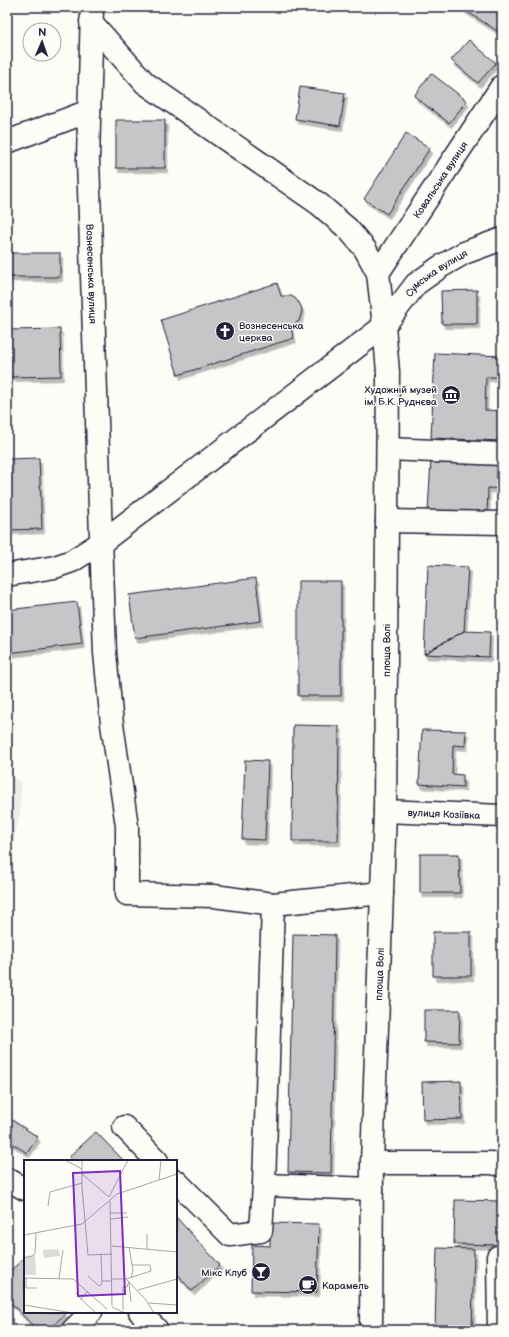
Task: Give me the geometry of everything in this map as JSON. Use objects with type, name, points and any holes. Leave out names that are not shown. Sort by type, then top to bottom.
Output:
[{"type":"main road","name":"Вознесенська вулиця","points":[[92,15],[88,160],[105,653],[112,724],[127,826],[127,894],[214,896],[273,904]]},
{"type":"main road","points":[[92,15],[145,83],[319,204],[348,229],[365,249],[378,273]]},
{"type":"main road","name":"Ковальська вулиця","points":[[378,273],[502,86]]},
{"type":"main road","points":[[7,142],[89,111]]},
{"type":"main road","name":"Сумська вулиця","points":[[384,326],[416,284],[435,270],[464,253],[502,239]]},
{"type":"main road","name":"площа Волі","points":[[371,1330],[372,1164],[385,811],[388,449],[388,372],[378,273]]},
{"type":"main road","points":[[7,575],[55,567],[72,561],[102,542],[384,326]]},
{"type":"main road","points":[[388,449],[502,454]]},
{"type":"main road","points":[[387,521],[502,523]]},
{"type":"main road","name":"вулиця Козіївка","points":[[385,811],[502,816]]},
{"type":"main road","points":[[177,1181],[230,1235],[262,1231],[273,904],[382,893]]},
{"type":"main road","points":[[124,1128],[156,1160]]},
{"type":"main road","points":[[372,1164],[491,1163],[502,1165]]},
{"type":"main road","points":[[7,1179],[24,1188]]},
{"type":"main road","points":[[264,1185],[372,1188]]},
{"type":"main road","points":[[498,1330],[498,1258],[502,1258]]},
{"type":"main road","points":[[73,1330],[90,1313]]},
{"type":"main road","points":[[141,1313],[157,1330]]},
{"type":"shaded area","points":[[7,773],[21,783],[20,811],[7,877]]},
{"type":"building","points":[[464,7],[502,7],[502,34],[463,9]]},
{"type":"building","points":[[469,40],[496,63],[478,83],[451,60]]},
{"type":"building","points":[[431,73],[467,101],[449,123],[414,96]]},
{"type":"building","points":[[300,87],[345,93],[340,126],[295,119]]},
{"type":"building","points":[[116,120],[165,120],[165,168],[116,168]]},
{"type":"building","points":[[406,133],[430,148],[387,214],[364,199]]},
{"type":"building","points":[[9,253],[60,253],[60,277],[9,277]]},
{"type":"building","points":[[277,283],[281,296],[291,296],[295,298],[301,306],[302,311],[299,321],[290,326],[294,338],[178,375],[161,320]]},
{"type":"building","points":[[477,290],[477,324],[442,324],[441,291]]},
{"type":"building","points":[[60,329],[61,376],[9,377],[8,330]]},
{"type":"building","points":[[435,353],[502,356],[502,377],[486,377],[485,410],[502,411],[502,441],[431,438]]},
{"type":"building","points":[[39,458],[42,529],[7,530],[7,459]]},
{"type":"building","points":[[431,460],[502,464],[502,489],[488,488],[487,514],[428,511]]},
{"type":"building","points":[[428,565],[468,567],[464,631],[424,654]]},
{"type":"building","points":[[256,578],[261,621],[135,638],[129,595]]},
{"type":"building","points":[[298,581],[341,581],[341,696],[298,696]]},
{"type":"building","points":[[77,602],[82,644],[7,653],[7,610]]},
{"type":"building","points":[[464,631],[490,632],[489,657],[424,654]]},
{"type":"building","points":[[293,725],[339,726],[338,841],[292,841]]},
{"type":"building","points":[[422,730],[466,731],[465,746],[453,745],[452,774],[463,775],[463,787],[419,784]]},
{"type":"building","points":[[245,760],[268,761],[265,840],[242,839]]},
{"type":"building","points":[[420,854],[459,854],[460,893],[420,893]]},
{"type":"building","points":[[433,932],[471,932],[471,976],[433,976]]},
{"type":"building","points":[[293,934],[335,935],[331,1173],[288,1172]]},
{"type":"building","points":[[424,1010],[460,1010],[459,1043],[424,1042]]},
{"type":"building","points":[[461,1081],[462,1119],[423,1120],[422,1082]]},
{"type":"building","points":[[9,1118],[38,1137],[27,1153],[7,1140],[7,1121]]},
{"type":"building","points":[[96,1132],[123,1160],[71,1160],[69,1157]]},
{"type":"building","points":[[455,1200],[502,1201],[502,1245],[454,1244]]},
{"type":"building","points":[[177,1218],[220,1265],[192,1291],[177,1274]]},
{"type":"building","points":[[270,1223],[319,1224],[317,1292],[251,1291],[252,1245],[270,1246]]},
{"type":"building","points":[[437,1248],[474,1249],[472,1330],[435,1330]]},
{"type":"building","points":[[24,1258],[24,1313],[66,1313],[48,1330],[37,1330],[7,1299],[7,1274]]},
{"type":"place","name":"Вознесенська церква","points":[[225,331]]},
{"type":"place","name":"Художній музей ім. Б.К. Руднєва","points":[[451,395]]},
{"type":"place","name":"Мікс Клуб","points":[[261,1272]]},
{"type":"place","name":"Карамель","points":[[308,1285]]}]
